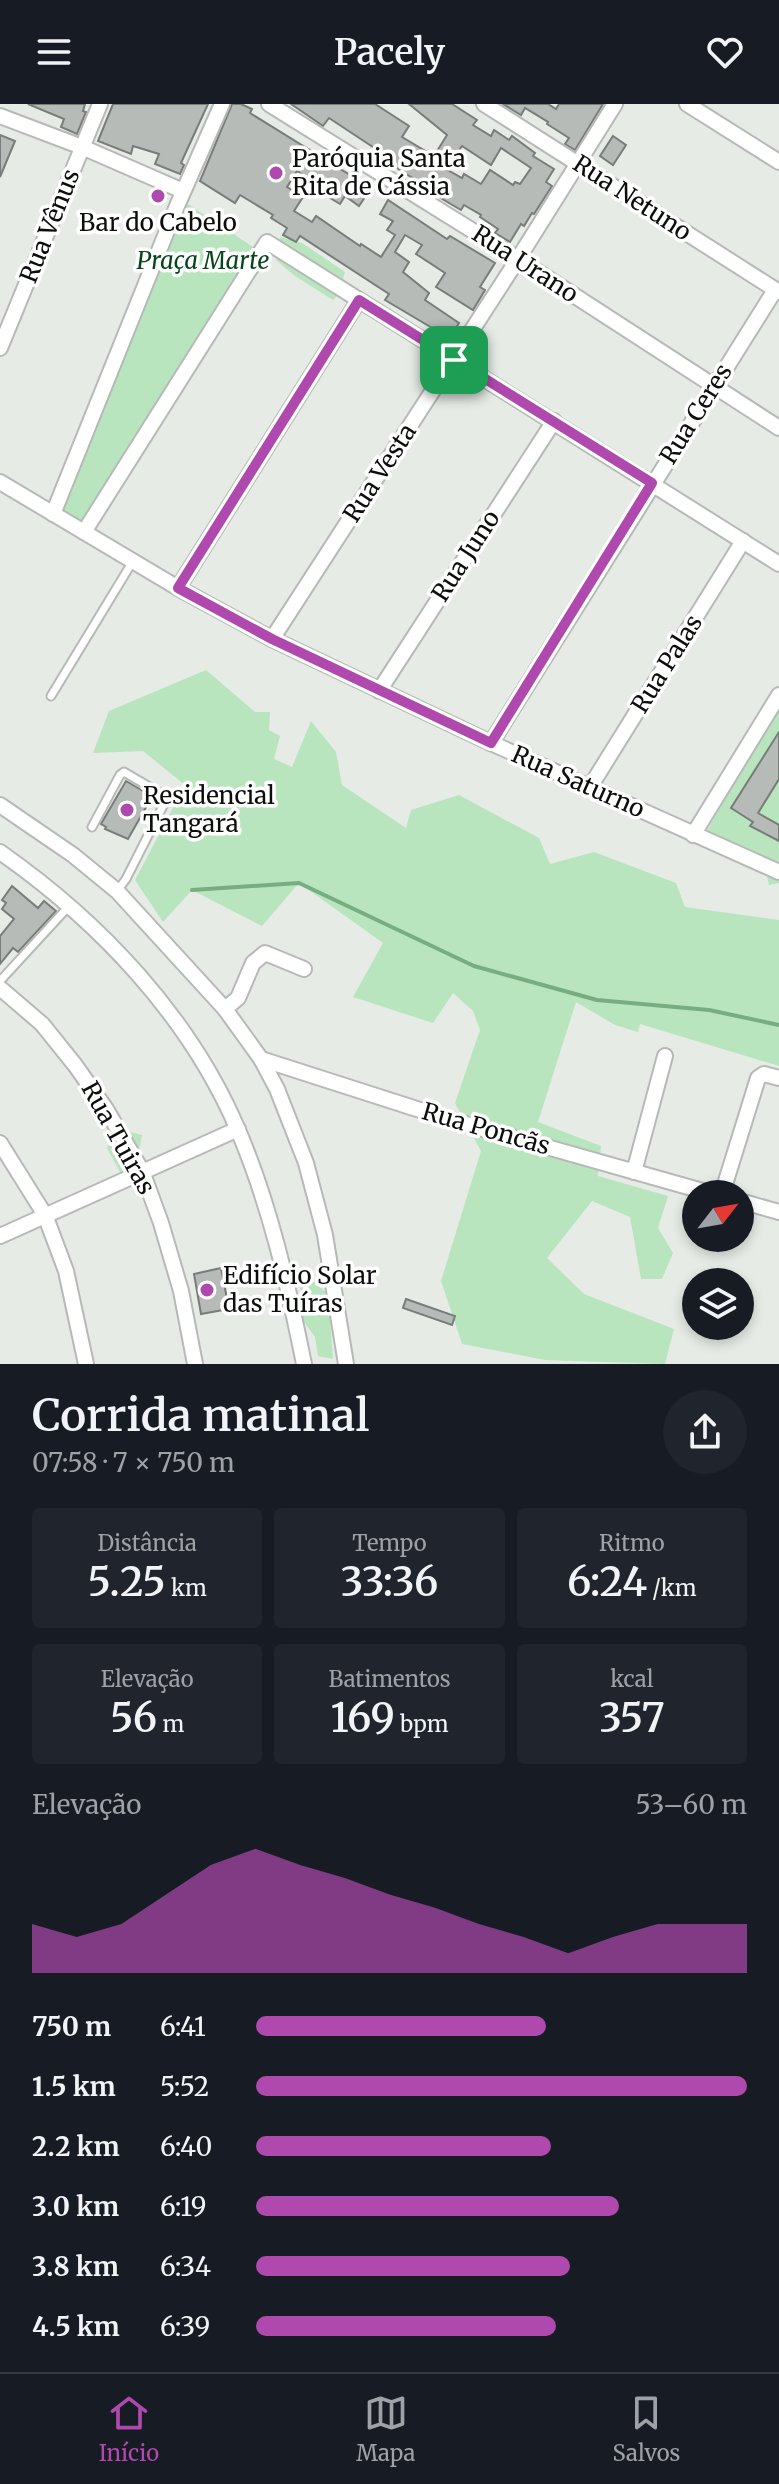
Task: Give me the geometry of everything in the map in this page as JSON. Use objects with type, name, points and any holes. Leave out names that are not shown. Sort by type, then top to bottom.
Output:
[{"type":"street","name":"Rua Vênus","points":[[0,348],[100,104]]},
{"type":"street","points":[[53,514],[183,191],[222,104]]},
{"type":"street","name":"Rua Urano","points":[[269,104],[518,259],[779,428]]},
{"type":"street","name":"Rua Netuno","points":[[484,104],[777,291]]},
{"type":"street","name":"Rua Vesta","points":[[272,639],[454,360],[615,104]]},
{"type":"street","points":[[687,104],[779,162]]},
{"type":"street","points":[[0,116],[82,147],[183,191]]},
{"type":"street","points":[[84,532],[267,242],[779,564]]},
{"type":"street","name":"Rua Ceres","points":[[491,743],[652,483],[777,291]]},
{"type":"street","points":[[178,588],[359,300]]},
{"type":"street","name":"Rua Juno","points":[[379,691],[554,421]]},
{"type":"street","name":"Rua Saturno","points":[[0,482],[178,588],[272,639],[491,743],[779,872]]},
{"type":"street","name":"Rua Palas","points":[[590,787],[743,541]]},
{"type":"street","points":[[693,835],[779,695]]},
{"type":"street","points":[[0,805],[73,855],[117,891],[225,1009],[261,1059],[277,1089],[310,1177],[325,1235],[346,1364]]},
{"type":"street","points":[[0,852],[38,878],[125,959],[166,1008],[200,1057],[238,1129],[259,1183],[287,1280],[304,1364]]},
{"type":"street","points":[[225,1009],[238,998],[253,963],[265,953],[304,969]]},
{"type":"street","name":"Rua Tuiras","points":[[0,988],[42,1024],[75,1065],[106,1109],[142,1171],[181,1291],[195,1364]]},
{"type":"street","points":[[634,1172],[665,1056]]},
{"type":"street","name":"Rua Poncãs","points":[[261,1059],[448,1119],[682,1185]]},
{"type":"street","points":[[726,1180],[758,1078],[764,1074],[779,1078]]},
{"type":"street","points":[[0,1236],[238,1129]]},
{"type":"street","points":[[0,1143],[45,1215],[66,1271],[86,1364]]},
{"type":"street","points":[[754,1204],[778,1209]]},
{"type":"lane","points":[[51,696],[134,561]]},
{"type":"lane","points":[[92,827],[124,772],[165,796],[166,800],[133,866],[117,891]]},
{"type":"lane","points":[[0,981],[69,906]]},
{"type":"green space","name":"Praça Marte","points":[[185,202],[256,249],[85,524],[63,512]]},
{"type":"green space","points":[[280,237],[302,243],[345,272],[342,291],[333,300],[276,260]]},
{"type":"green space","points":[[206,670],[255,712],[270,712],[269,730],[280,736],[274,759],[292,767],[311,721],[336,752],[342,785],[406,828],[411,810],[459,795],[539,838],[550,864],[594,852],[676,883],[685,907],[779,920],[779,1066],[640,1024],[638,1032],[615,1025],[576,1002],[538,1122],[601,1146],[598,1176],[668,1196],[658,1228],[673,1253],[662,1279],[641,1279],[630,1217],[592,1201],[547,1258],[584,1294],[674,1329],[665,1364],[545,1360],[462,1344],[441,1281],[481,1151],[455,1103],[480,1030],[473,1011],[453,993],[433,1023],[353,997],[383,943],[299,883],[262,926],[192,890],[163,922],[135,880],[185,785],[143,751],[93,753],[109,711]]},
{"type":"green space","points":[[779,710],[779,883],[769,885],[763,858],[707,830]]},
{"type":"green space","points":[[126,1131],[142,1135],[140,1146],[133,1150],[133,1167],[120,1172],[107,1148],[112,1135]]},
{"type":"green space","points":[[307,1276],[328,1294],[333,1359],[318,1356],[315,1337],[302,1319],[304,1307],[298,1277]]},
{"type":"building","points":[[28,104],[85,104],[83,111],[86,112],[77,134],[61,127],[64,119]]},
{"type":"building","points":[[113,104],[208,104],[181,163],[184,165],[180,174],[155,164],[159,154],[133,146],[131,154],[98,141]]},
{"type":"building","points":[[232,104],[252,109],[250,113],[371,188],[359,206],[345,196],[340,204],[325,195],[328,190],[297,171],[287,187],[303,197],[294,211],[312,222],[316,216],[381,257],[395,235],[387,230],[393,221],[380,214],[388,200],[447,239],[450,236],[495,263],[480,287],[485,290],[473,310],[436,287],[445,273],[416,254],[422,245],[405,235],[395,252],[409,262],[403,272],[429,293],[425,300],[459,323],[449,338],[385,300],[389,294],[300,236],[296,242],[283,235],[287,228],[271,218],[273,215],[240,195],[235,203],[200,181]]},
{"type":"building","points":[[291,104],[375,104],[409,126],[402,137],[434,156],[447,135],[409,104],[452,104],[477,120],[473,125],[491,136],[494,130],[509,140],[512,136],[535,153],[533,156],[554,169],[546,182],[552,186],[510,242],[495,233],[498,229],[481,215],[464,205],[461,210],[415,183],[417,181],[389,163],[391,159],[329,118],[323,126]],"holes":[[[462,146],[491,165],[501,148],[531,168],[520,184],[515,182],[513,185],[490,170],[481,184],[464,174],[462,178],[446,169]]]},
{"type":"building","points":[[503,104],[548,104],[556,109],[559,104],[603,104],[575,150],[565,144],[569,138],[548,122],[525,108],[521,115]]},
{"type":"building","points":[[0,135],[15,141],[0,177]]},
{"type":"building","points":[[613,136],[626,145],[613,165],[600,156]]},
{"type":"building","points":[[779,732],[779,779],[758,813],[779,825],[779,841],[750,826],[753,822],[731,808]]},
{"type":"building","name":"Residencial Tangará","points":[[126,781],[155,798],[152,803],[149,802],[128,839],[105,829],[101,824]]},
{"type":"building","points":[[12,886],[38,908],[44,901],[56,911],[18,952],[13,948],[0,964],[0,936],[14,919],[2,909],[6,903],[2,900]]},
{"type":"building","name":"Edifício Solar das Tuíras","points":[[221,1268],[229,1309],[201,1314],[194,1274]]},
{"type":"building","points":[[406,1299],[455,1316],[452,1325],[403,1308]]},
{"type":"waterway","points":[[192,890],[299,883],[474,966],[597,1000],[709,1010],[779,1025]]},
{"type":"place","name":"Paróquia Santa Rita de Cássia","points":[[276,173]]},
{"type":"place","name":"Bar do Cabelo","points":[[158,196]]},
{"type":"place","name":"Residencial Tangará","points":[[127,810]]},
{"type":"place","name":"Edifício Solar das Tuíras","points":[[207,1290]]},
{"type":"route","points":[[359,300],[454,360],[652,483],[491,743],[272,639],[178,588],[359,300]]}]
